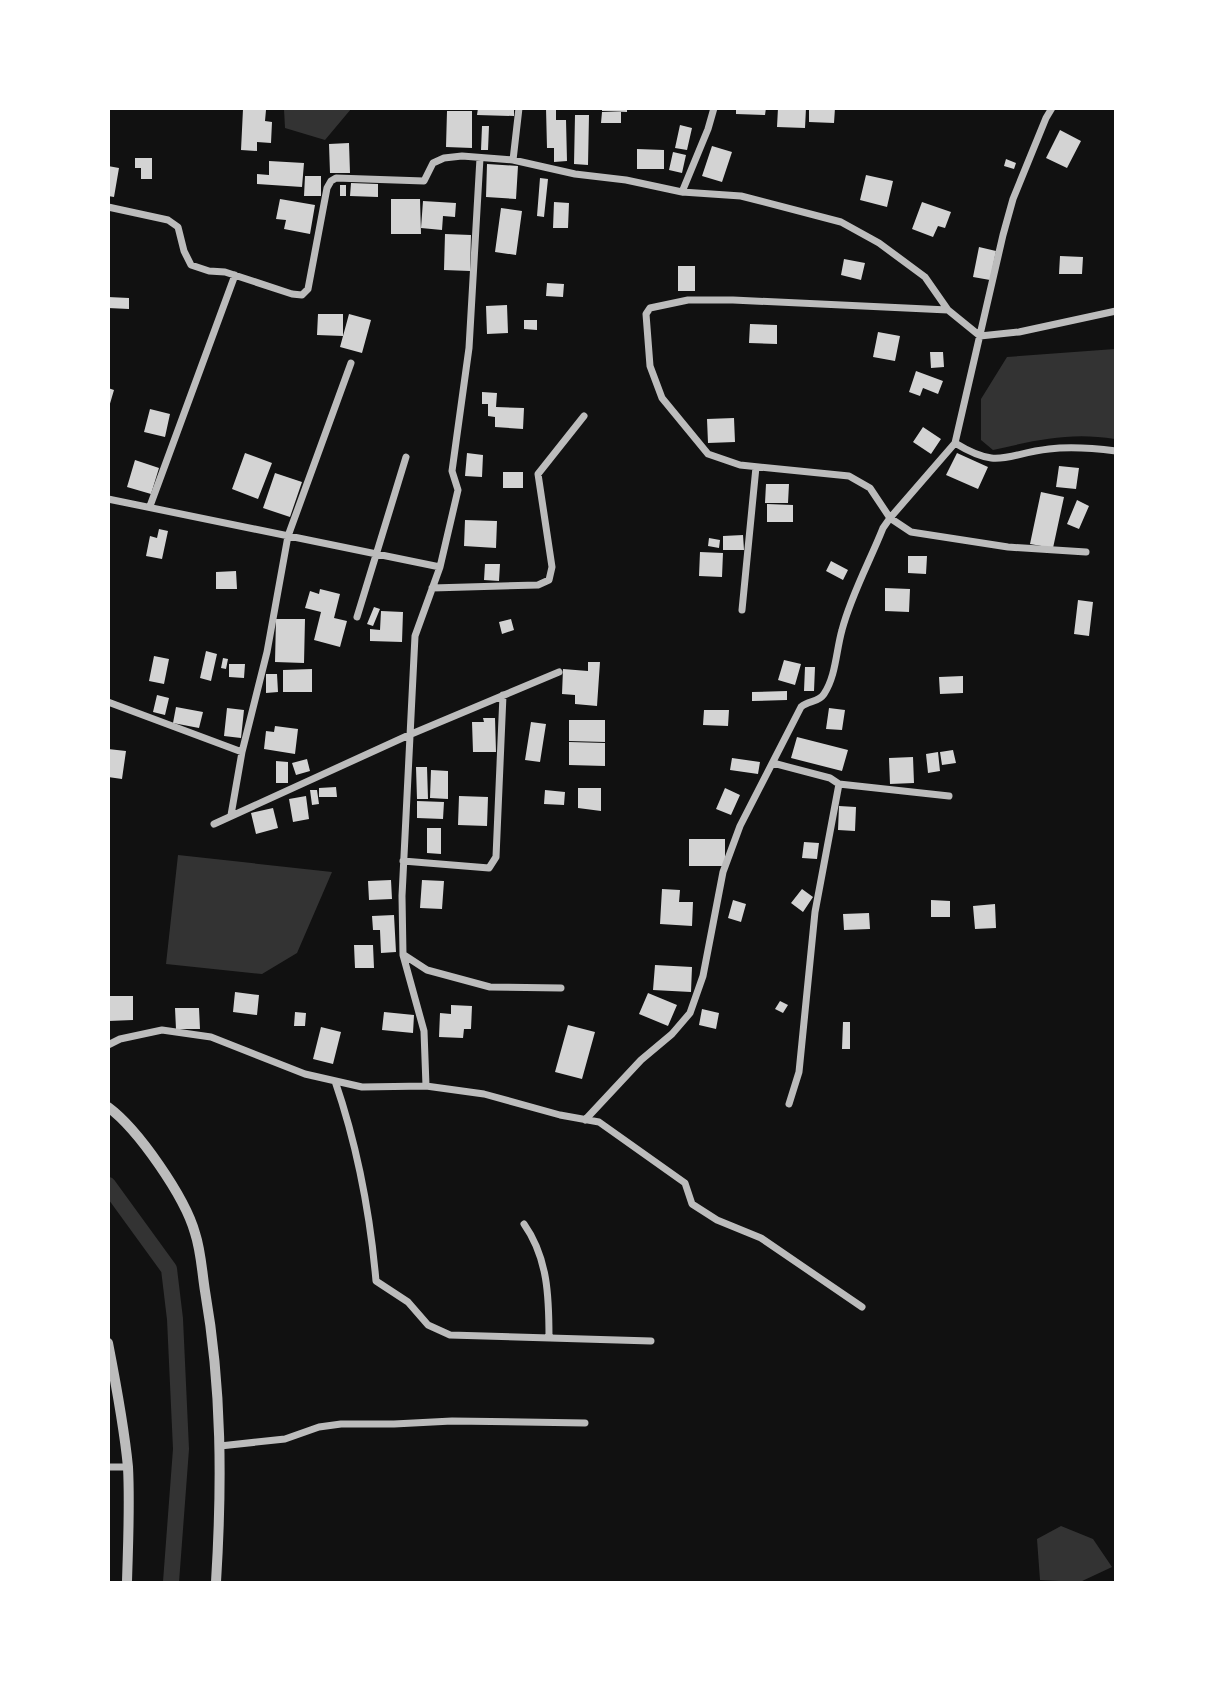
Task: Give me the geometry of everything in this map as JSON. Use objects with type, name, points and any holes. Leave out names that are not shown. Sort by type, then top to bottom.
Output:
[{"type":"street","points":[[513,160],[519,108]]},
{"type":"street","points":[[682,192],[714,108]]},
{"type":"street","points":[[585,1120],[641,1060],[673,1034],[690,1013],[703,976],[723,872],[740,826],[801,707],[805,703],[820,699],[832,678],[842,628],[883,528],[955,443],[1013,199],[1052,108]]},
{"type":"street","points":[[108,207],[168,220],[178,227],[191,265],[302,295],[308,289],[327,188],[331,181],[336,178],[425,181],[433,163],[444,158],[461,156],[513,160],[575,174],[626,180],[682,192],[741,196],[841,222],[879,243],[925,277],[948,310],[980,336],[1018,332],[1115,311]]},
{"type":"street","points":[[426,1086],[424,1031],[403,955],[403,861],[409,735],[415,636],[440,568],[458,489],[452,471],[469,348],[480,158]]},
{"type":"street","points":[[150,506],[235,275]]},
{"type":"street","points":[[948,310],[688,300],[650,308],[646,314],[650,366],[662,398],[708,454],[740,465],[849,477],[870,488],[890,518],[911,533],[1007,547],[1086,552]]},
{"type":"street","points":[[231,815],[242,752],[267,652],[288,536],[351,363]]},
{"type":"street","points":[[432,588],[538,585],[549,580],[552,567],[538,474],[584,416]]},
{"type":"street","points":[[955,443],[972,453],[994,459],[1047,449],[1079,447],[1115,451]]},
{"type":"street","points":[[357,617],[406,457]]},
{"type":"street","points":[[743,610],[756,467]]},
{"type":"street","points":[[108,499],[440,568]]},
{"type":"street","points":[[214,824],[409,735],[559,671]]},
{"type":"street","points":[[403,861],[489,868],[496,857],[503,695]]},
{"type":"street","points":[[108,702],[242,752]]},
{"type":"street","points":[[774,763],[830,778],[839,785],[949,796]]},
{"type":"street","points":[[789,1104],[799,1072],[815,912],[839,785]]},
{"type":"street","points":[[403,955],[427,970],[490,987],[561,988]]},
{"type":"street","points":[[108,1045],[120,1039],[162,1030],[211,1037],[305,1074],[362,1087],[426,1086],[484,1094],[599,1122],[685,1184],[692,1204],[717,1220],[761,1238],[862,1307]]},
{"type":"street","points":[[335,1081],[346,1113],[371,1229],[376,1281],[408,1302],[428,1325],[450,1335],[650,1340]]},
{"type":"street","points":[[108,1107],[120,1116],[167,1176],[195,1232],[209,1315],[220,1446],[221,1501],[216,1583]]},
{"type":"street","points":[[524,1224],[536,1241],[544,1264],[549,1298],[549,1338]]},
{"type":"street","points":[[108,1343],[121,1410],[127,1467],[130,1514],[127,1583]]},
{"type":"street","points":[[220,1446],[285,1440],[319,1427],[341,1424],[452,1421],[585,1423]]},
{"type":"street","points":[[108,1467],[127,1467]]},
{"type":"shaded area","points":[[284,108],[351,109],[325,140],[285,128]]},
{"type":"shaded area","points":[[1115,349],[1115,439],[1068,437],[993,450],[981,440],[981,399],[1007,357]]},
{"type":"shaded area","points":[[178,855],[332,872],[297,953],[262,974],[166,964]]},
{"type":"shaded area","points":[[1061,1526],[1093,1539],[1112,1567],[1080,1582],[1040,1580],[1037,1539]]},
{"type":"building","points":[[478,108],[514,108],[514,116],[477,115]]},
{"type":"building","points":[[546,108],[556,108],[556,120],[566,120],[567,161],[554,162],[554,148],[547,148]]},
{"type":"building","points":[[602,108],[627,108],[627,112],[602,111]]},
{"type":"building","points":[[736,108],[766,108],[765,115],[736,114]]},
{"type":"building","points":[[778,108],[806,108],[805,128],[777,127]]},
{"type":"building","points":[[809,108],[835,108],[834,123],[809,122]]},
{"type":"building","points":[[243,109],[266,110],[265,121],[272,122],[271,143],[257,142],[257,151],[241,150]]},
{"type":"building","points":[[447,111],[472,111],[472,148],[446,147]]},
{"type":"building","points":[[602,112],[621,112],[621,123],[601,123]]},
{"type":"building","points":[[575,115],[589,115],[588,165],[574,164]]},
{"type":"building","points":[[680,125],[692,128],[687,150],[675,148]]},
{"type":"building","points":[[482,126],[489,126],[488,150],[481,150]]},
{"type":"building","points":[[1060,130],[1081,141],[1067,168],[1046,158]]},
{"type":"building","points":[[349,143],[350,173],[330,173],[329,144]]},
{"type":"building","points":[[712,146],[732,152],[722,182],[702,176]]},
{"type":"building","points":[[637,149],[664,150],[664,169],[637,169]]},
{"type":"building","points":[[673,152],[686,155],[682,173],[669,170]]},
{"type":"building","points":[[135,158],[152,158],[152,179],[141,179],[141,168],[135,168]]},
{"type":"building","points":[[1006,159],[1016,163],[1014,169],[1004,166]]},
{"type":"building","points":[[269,161],[304,163],[302,187],[257,184],[257,174],[269,175]]},
{"type":"building","points":[[487,164],[518,166],[516,199],[486,197]]},
{"type":"building","points":[[108,166],[119,168],[114,197],[108,196]]},
{"type":"building","points":[[866,175],[893,181],[887,207],[860,200]]},
{"type":"building","points":[[305,176],[321,176],[321,196],[304,196]]},
{"type":"building","points":[[540,178],[548,179],[544,217],[537,216]]},
{"type":"building","points":[[351,183],[378,184],[378,197],[350,196]]},
{"type":"building","points":[[340,185],[346,185],[346,196],[340,196]]},
{"type":"building","points":[[280,199],[315,205],[310,234],[284,229],[286,220],[276,219]]},
{"type":"building","points":[[391,199],[420,199],[421,234],[391,234]]},
{"type":"building","points":[[423,201],[456,203],[455,217],[443,216],[442,230],[421,228]]},
{"type":"building","points":[[554,202],[569,203],[568,228],[553,228]]},
{"type":"building","points":[[922,202],[951,212],[945,228],[938,226],[933,237],[912,229]]},
{"type":"building","points":[[501,208],[522,211],[516,255],[495,252]]},
{"type":"building","points":[[445,234],[471,235],[470,271],[444,270]]},
{"type":"building","points":[[979,247],[996,251],[990,280],[973,277]]},
{"type":"building","points":[[1060,256],[1083,257],[1082,274],[1059,274]]},
{"type":"building","points":[[844,259],[865,263],[861,280],[841,275]]},
{"type":"building","points":[[678,266],[695,266],[695,291],[678,291]]},
{"type":"building","points":[[547,283],[564,284],[563,297],[546,296]]},
{"type":"building","points":[[108,297],[129,298],[129,309],[108,308]]},
{"type":"building","points":[[507,305],[508,333],[487,334],[486,306]]},
{"type":"building","points":[[318,314],[343,314],[343,336],[317,335]]},
{"type":"building","points":[[349,314],[371,320],[362,353],[340,347]]},
{"type":"building","points":[[524,320],[537,320],[537,330],[524,329]]},
{"type":"building","points":[[750,324],[777,325],[777,344],[749,343]]},
{"type":"building","points":[[878,332],[900,336],[895,361],[873,357]]},
{"type":"building","points":[[930,352],[943,352],[944,367],[931,368]]},
{"type":"building","points":[[916,371],[943,381],[938,394],[923,388],[920,396],[909,392]]},
{"type":"building","points":[[108,388],[114,390],[109,407],[108,407]]},
{"type":"building","points":[[482,392],[497,393],[496,407],[524,408],[523,429],[495,427],[495,417],[488,416],[488,404],[482,404]]},
{"type":"building","points":[[150,409],[170,414],[165,437],[144,432]]},
{"type":"building","points":[[734,418],[735,442],[708,443],[707,419]]},
{"type":"building","points":[[923,427],[941,439],[931,454],[913,442]]},
{"type":"building","points":[[245,453],[272,463],[258,499],[232,489]]},
{"type":"building","points":[[467,453],[483,455],[482,477],[465,476]]},
{"type":"building","points":[[957,453],[988,467],[978,489],[946,475]]},
{"type":"building","points":[[135,460],[159,468],[151,494],[127,487]]},
{"type":"building","points":[[1059,466],[1079,468],[1076,489],[1056,487]]},
{"type":"building","points":[[503,472],[523,472],[523,488],[503,488]]},
{"type":"building","points":[[275,473],[302,482],[290,517],[263,508]]},
{"type":"building","points":[[766,484],[789,484],[788,503],[765,503]]},
{"type":"building","points":[[1041,492],[1064,497],[1053,548],[1030,544]]},
{"type":"building","points":[[1077,500],[1089,506],[1079,529],[1067,524]]},
{"type":"building","points":[[767,504],[793,505],[793,522],[767,522]]},
{"type":"building","points":[[465,520],[497,521],[496,548],[464,546]]},
{"type":"building","points":[[159,529],[168,531],[162,559],[146,556],[150,536],[157,538]]},
{"type":"building","points":[[743,535],[744,550],[723,550],[723,536]]},
{"type":"building","points":[[709,538],[720,540],[719,548],[708,546]]},
{"type":"building","points":[[700,552],[723,553],[722,577],[699,576]]},
{"type":"building","points":[[908,556],[927,556],[926,574],[908,573]]},
{"type":"building","points":[[831,561],[848,570],[843,580],[826,571]]},
{"type":"building","points":[[485,564],[500,564],[499,581],[484,580]]},
{"type":"building","points":[[236,571],[237,589],[216,589],[216,572]]},
{"type":"building","points":[[885,588],[910,589],[909,612],[885,611]]},
{"type":"building","points":[[320,589],[340,594],[334,618],[347,621],[340,647],[314,640],[321,612],[305,608],[310,591],[319,594]]},
{"type":"building","points":[[1078,600],[1093,602],[1089,636],[1074,634]]},
{"type":"building","points":[[374,607],[380,609],[373,626],[367,624]]},
{"type":"building","points":[[381,611],[403,612],[402,642],[370,641],[370,629],[380,630]]},
{"type":"building","points":[[276,619],[305,619],[304,663],[275,662]]},
{"type":"building","points":[[511,619],[514,630],[502,634],[499,622]]},
{"type":"building","points":[[206,651],[217,654],[211,681],[200,678]]},
{"type":"building","points":[[154,656],[169,659],[164,684],[149,681]]},
{"type":"building","points":[[223,658],[228,659],[226,669],[221,668]]},
{"type":"building","points":[[784,660],[801,664],[795,685],[778,680]]},
{"type":"building","points":[[588,662],[600,662],[597,706],[575,704],[575,695],[562,694],[563,669],[588,671]]},
{"type":"building","points":[[229,664],[245,664],[244,678],[229,677]]},
{"type":"building","points":[[805,667],[815,667],[814,691],[804,691]]},
{"type":"building","points":[[312,669],[312,692],[283,692],[283,670]]},
{"type":"building","points":[[266,674],[277,674],[278,692],[266,693]]},
{"type":"building","points":[[963,676],[963,693],[940,694],[939,677]]},
{"type":"building","points":[[787,691],[787,700],[752,701],[752,692]]},
{"type":"building","points":[[157,695],[169,698],[165,715],[153,712]]},
{"type":"building","points":[[176,707],[203,712],[199,728],[173,723]]},
{"type":"building","points":[[227,708],[244,710],[241,738],[224,736]]},
{"type":"building","points":[[829,708],[845,710],[842,730],[826,729]]},
{"type":"building","points":[[704,710],[729,710],[728,726],[703,725]]},
{"type":"building","points":[[483,718],[495,718],[496,752],[473,752],[472,722],[484,722]]},
{"type":"building","points":[[569,720],[605,720],[605,742],[569,741]]},
{"type":"building","points":[[531,722],[546,724],[540,762],[525,760]]},
{"type":"building","points":[[275,726],[298,729],[295,754],[264,749],[266,731],[274,732]]},
{"type":"building","points":[[797,737],[848,750],[842,771],[791,758]]},
{"type":"building","points":[[569,742],[605,743],[605,766],[569,765]]},
{"type":"building","points":[[108,749],[126,751],[122,779],[108,777]]},
{"type":"building","points":[[953,750],[956,763],[942,765],[940,752]]},
{"type":"building","points":[[938,752],[940,771],[928,773],[926,754]]},
{"type":"building","points":[[913,757],[914,783],[890,784],[889,758]]},
{"type":"building","points":[[732,758],[760,762],[758,774],[730,770]]},
{"type":"building","points":[[307,759],[310,771],[296,775],[292,763]]},
{"type":"building","points":[[276,761],[288,762],[288,783],[276,783]]},
{"type":"building","points":[[416,767],[427,767],[428,799],[417,799]]},
{"type":"building","points":[[431,770],[448,771],[448,799],[430,798]]},
{"type":"building","points":[[336,787],[337,797],[319,797],[319,788]]},
{"type":"building","points":[[578,788],[601,788],[601,811],[578,808]]},
{"type":"building","points":[[725,788],[740,795],[731,815],[716,809]]},
{"type":"building","points":[[310,790],[317,790],[319,804],[312,805]]},
{"type":"building","points":[[545,790],[565,792],[564,805],[544,804]]},
{"type":"building","points":[[306,796],[309,819],[293,822],[289,799]]},
{"type":"building","points":[[459,796],[488,797],[487,826],[458,825]]},
{"type":"building","points":[[417,801],[444,802],[443,819],[417,818]]},
{"type":"building","points":[[839,806],[856,807],[855,831],[838,830]]},
{"type":"building","points":[[273,808],[278,828],[256,834],[251,813]]},
{"type":"building","points":[[427,828],[441,828],[441,854],[427,853]]},
{"type":"building","points":[[689,839],[725,839],[725,866],[689,866]]},
{"type":"building","points":[[804,842],[819,843],[817,859],[802,858]]},
{"type":"building","points":[[391,880],[392,899],[369,900],[368,881]]},
{"type":"building","points":[[422,880],[444,881],[442,909],[420,908]]},
{"type":"building","points":[[662,889],[680,890],[679,902],[693,902],[692,926],[660,924]]},
{"type":"building","points":[[802,889],[813,897],[803,912],[791,903]]},
{"type":"building","points":[[733,900],[746,904],[741,922],[728,918]]},
{"type":"building","points":[[931,900],[950,901],[950,917],[931,917]]},
{"type":"building","points":[[995,904],[996,928],[975,929],[973,906]]},
{"type":"building","points":[[869,913],[870,929],[844,930],[843,914]]},
{"type":"building","points":[[394,915],[396,952],[381,953],[380,930],[373,930],[372,916]]},
{"type":"building","points":[[354,945],[373,945],[374,968],[355,968]]},
{"type":"building","points":[[655,965],[692,967],[691,992],[653,990]]},
{"type":"building","points":[[235,992],[259,995],[257,1015],[233,1012]]},
{"type":"building","points":[[648,993],[677,1005],[668,1026],[639,1014]]},
{"type":"building","points":[[108,996],[133,996],[133,1020],[108,1021]]},
{"type":"building","points":[[780,1001],[788,1005],[783,1013],[775,1009]]},
{"type":"building","points":[[451,1005],[472,1006],[471,1029],[464,1029],[463,1038],[439,1037],[440,1013],[451,1014]]},
{"type":"building","points":[[175,1008],[199,1008],[200,1029],[176,1029]]},
{"type":"building","points":[[702,1009],[719,1013],[716,1029],[699,1025]]},
{"type":"building","points":[[295,1012],[306,1013],[305,1026],[294,1026]]},
{"type":"building","points":[[384,1012],[414,1015],[413,1033],[382,1030]]},
{"type":"building","points":[[843,1022],[850,1022],[850,1049],[842,1049]]},
{"type":"building","points":[[568,1025],[595,1032],[582,1079],[555,1072]]},
{"type":"building","points":[[321,1027],[341,1032],[333,1064],[313,1059]]},
{"type":"waterway","points":[[108,1185],[169,1269],[175,1319],[181,1449],[171,1582]]}]
